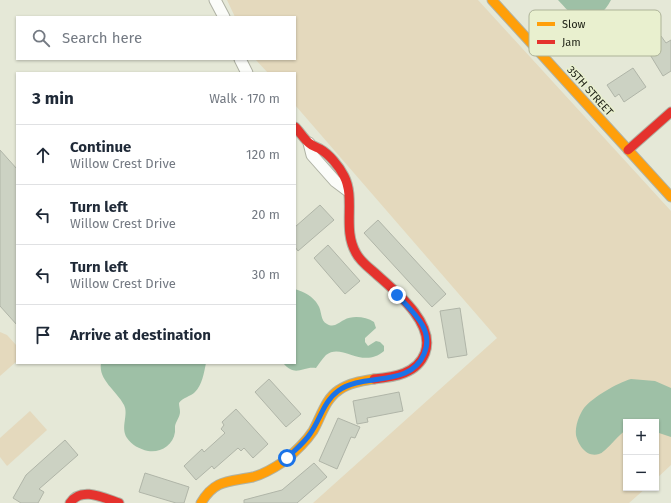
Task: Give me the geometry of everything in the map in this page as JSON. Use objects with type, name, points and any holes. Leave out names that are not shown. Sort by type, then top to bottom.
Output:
[{"type":"street","points":[[215,0],[223,16]]},
{"type":"street","name":"35TH STREET","points":[[492,0],[529,41]]},
{"type":"street","name":"35TH STREET","points":[[543,56],[671,197]]},
{"type":"street","points":[[240,60],[246,72]]},
{"type":"street","points":[[628,150],[671,112]]},
{"type":"street","points":[[201,503],[206,495],[217,484],[260,474],[278,465],[287,458],[310,435],[325,406],[334,394],[353,384],[406,373],[418,365],[427,346],[426,332],[417,317],[393,290],[362,261],[356,253],[350,238],[349,195],[312,155],[309,143],[296,128]]},
{"type":"street","points":[[70,503],[76,495],[87,494],[119,503]]},
{"type":"shaded area","points":[[227,0],[478,0],[671,211],[671,465],[659,476],[659,419],[623,419],[623,491],[643,491],[629,503],[313,503],[497,338],[296,106],[296,72],[267,72],[256,60],[296,60],[296,16],[235,16]]},
{"type":"shaded area","points":[[558,0],[611,0],[604,10],[568,10]]},
{"type":"shaded area","points":[[296,289],[314,299],[319,307],[323,320],[329,325],[336,325],[348,318],[355,317],[374,322],[376,328],[365,338],[365,342],[368,346],[376,341],[380,342],[384,346],[384,351],[376,356],[368,358],[346,353],[332,352],[326,355],[316,368],[295,371],[284,364],[296,364]]},
{"type":"shaded area","points":[[0,332],[7,335],[16,345],[16,362],[0,376]]},
{"type":"shaded area","points":[[101,364],[206,364],[202,379],[197,389],[193,394],[182,399],[179,403],[180,414],[175,426],[172,441],[165,448],[157,451],[142,449],[131,443],[127,438],[124,430],[126,413],[124,405],[105,380],[101,369]]},
{"type":"shaded area","points":[[631,379],[655,381],[671,388],[671,437],[659,433],[659,419],[623,419],[623,433],[605,451],[595,455],[591,454],[584,450],[576,435],[579,417],[588,404],[599,395]]},
{"type":"shaded area","points":[[30,411],[47,430],[7,466],[0,457],[0,438]]},
{"type":"building","points":[[661,36],[666,43],[671,40],[671,71],[663,76],[651,56],[661,56]]},
{"type":"building","points":[[633,68],[646,87],[624,102],[619,94],[615,97],[607,85]]},
{"type":"building","points":[[0,150],[16,168],[16,324],[0,306]]},
{"type":"building","points":[[320,205],[334,220],[298,251],[296,248],[296,226]]},
{"type":"building","points":[[378,220],[446,294],[432,307],[364,233]]},
{"type":"building","points":[[328,245],[360,281],[345,294],[314,258]]},
{"type":"building","points":[[460,308],[467,355],[448,358],[440,311]]},
{"type":"building","points":[[269,379],[301,414],[286,427],[255,392]]},
{"type":"building","points":[[399,392],[403,411],[367,418],[368,422],[357,424],[353,401]]},
{"type":"building","points":[[236,409],[268,444],[253,458],[244,448],[241,451],[238,448],[214,469],[212,466],[196,480],[184,466],[202,449],[204,452],[225,433],[221,429],[224,425],[222,422]]},
{"type":"building","points":[[338,418],[360,427],[355,438],[351,437],[337,469],[319,461]]},
{"type":"building","points":[[65,440],[78,455],[39,489],[44,492],[38,503],[21,503],[13,498],[26,475]]},
{"type":"building","points":[[314,463],[327,477],[297,503],[244,503],[244,500],[282,490]]},
{"type":"building","points":[[145,473],[189,487],[184,503],[176,503],[139,492]]},
{"type":"traffic: slow","points":[[492,0],[529,41]]},
{"type":"traffic: slow","points":[[543,56],[671,197]]},
{"type":"traffic: slow","points":[[201,503],[206,495],[217,486],[230,481],[257,476],[269,471],[283,462],[299,448],[310,435],[327,403],[334,394],[351,384],[374,379]]},
{"type":"traffic: jam","points":[[628,150],[671,112]]},
{"type":"traffic: jam","points":[[296,128],[305,140],[330,157],[337,164],[344,176],[349,194],[350,234],[352,244],[358,256],[364,264],[392,288],[411,308],[419,319],[424,330],[427,342],[425,353],[416,366],[404,373],[374,379]]},
{"type":"traffic: jam","points":[[70,503],[80,495],[86,494],[100,496],[119,503]]},
{"type":"route","points":[[287,458],[310,435],[325,406],[334,394],[345,386],[406,373],[418,365],[422,360],[427,346],[426,332],[417,317],[397,295]]}]
